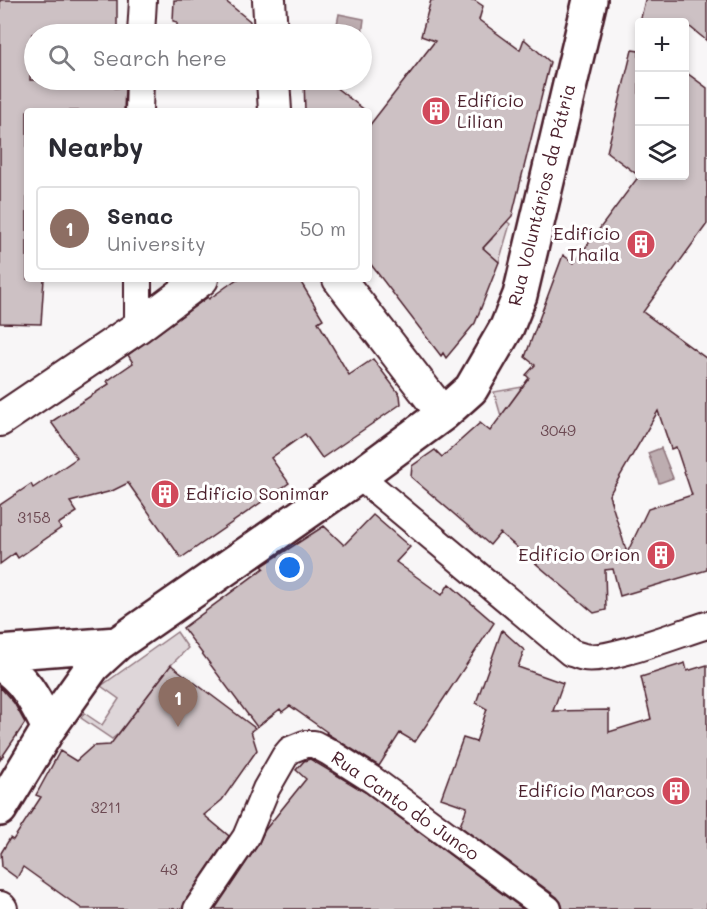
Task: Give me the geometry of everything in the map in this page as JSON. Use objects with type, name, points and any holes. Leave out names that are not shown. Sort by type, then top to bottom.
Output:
[{"type":"main road","name":"Rua Voluntários da Pátria","points":[[0,809],[49,728],[93,666],[117,644],[359,476],[443,414],[471,388],[507,327],[519,295],[532,250],[572,72],[591,0]]},
{"type":"main road","points":[[0,653],[117,644]]},
{"type":"main road","points":[[0,664],[26,685],[49,728]]},
{"type":"street","points":[[142,24],[143,0]]},
{"type":"street","points":[[269,0],[270,24]]},
{"type":"street","points":[[139,108],[140,90]]},
{"type":"street","points":[[274,90],[275,108]]},
{"type":"street","points":[[138,282],[138,327]]},
{"type":"street","points":[[0,420],[138,327],[198,282]]},
{"type":"street","points":[[341,282],[443,414]]},
{"type":"street","points":[[359,476],[571,653],[584,657],[616,654],[707,625]]},
{"type":"street","name":"Rua Canto do Junco","points":[[197,909],[246,837],[266,789],[285,756],[297,746],[314,744],[373,780],[548,909]]},
{"type":"shaded area","points":[[339,14],[364,19],[363,24],[337,24]]},
{"type":"shaded area","points":[[504,219],[510,224],[499,262],[483,248],[492,239],[488,235]]},
{"type":"shaded area","points":[[522,387],[501,416],[494,392]]},
{"type":"shaded area","points":[[661,448],[673,478],[659,483],[648,453]]},
{"type":"shaded area","points":[[177,632],[188,648],[171,665],[118,734],[112,739],[81,718],[84,713],[102,725],[119,699],[101,686]]},
{"type":"building","points":[[0,0],[117,0],[117,24],[24,24],[24,90],[125,90],[124,108],[24,108],[24,282],[44,282],[41,324],[0,323]]},
{"type":"building","points":[[174,0],[224,0],[250,21],[250,24],[177,24],[173,21]]},
{"type":"building","points":[[431,0],[474,0],[483,6],[479,20],[520,50],[524,39],[550,62],[512,216],[483,248],[499,262],[475,323],[446,358],[443,353],[441,356],[372,266],[372,122],[435,41],[421,36]]},
{"type":"building","points":[[645,0],[707,0],[707,41],[689,26],[689,18],[641,18]]},
{"type":"building","points":[[632,50],[635,50],[635,173],[607,152]]},
{"type":"building","points":[[689,75],[707,88],[707,224],[643,312],[707,359],[707,570],[620,596],[613,569],[605,570],[606,610],[594,613],[500,533],[490,545],[411,477],[412,466],[435,450],[442,457],[480,423],[490,431],[529,378],[526,375],[535,365],[525,357],[563,255],[574,263],[636,180],[689,180]],"holes":[[[658,411],[671,449],[676,447],[692,495],[648,509],[627,553],[609,495]]]},
{"type":"building","points":[[304,90],[339,90],[362,108],[305,108]]},
{"type":"building","points":[[233,282],[301,282],[323,319],[318,322],[349,375],[373,359],[400,395],[401,404],[322,458],[305,434],[271,458],[289,483],[181,558],[128,483],[112,491],[70,502],[77,512],[58,524],[61,528],[18,558],[15,553],[0,564],[0,505],[31,484],[33,488],[77,458],[51,422],[109,384],[107,381],[133,363],[128,355],[208,297],[209,299]]},
{"type":"building","points":[[373,515],[410,547],[396,562],[442,595],[449,584],[494,623],[415,742],[400,733],[379,766],[326,733],[290,706],[282,712],[280,709],[257,727],[183,628],[264,568],[262,566],[324,526],[344,545]]},
{"type":"building","points":[[502,630],[524,650],[518,667],[563,683],[553,711],[609,710],[609,732],[651,719],[641,677],[685,663],[687,671],[707,665],[707,909],[563,909],[557,897],[460,826],[467,807],[441,798],[463,738],[476,742],[487,709],[476,703]]},
{"type":"building","points":[[171,665],[255,728],[251,731],[257,750],[222,800],[204,815],[229,836],[185,901],[182,909],[82,909],[23,867],[17,878],[2,867],[1,853],[10,838],[13,840],[41,797],[36,795],[60,751],[76,761],[93,746],[110,745]]},
{"type":"building","points":[[0,687],[14,703],[25,723],[0,760]]},
{"type":"building","points":[[310,759],[365,792],[523,909],[215,909],[258,845],[265,830],[306,779],[296,770],[304,761]]},
{"type":"place","name":"Edifício Lilian","points":[[436,111]]},
{"type":"place","name":"Edifício Thaila","points":[[641,244]]},
{"type":"place","name":"Edifício Sonimar","points":[[165,494]]},
{"type":"place","name":"Edifício Orion","points":[[661,555]]},
{"type":"place","name":"Senac","points":[[178,727]]},
{"type":"place","name":"Edifício Marcos","points":[[676,791]]}]
